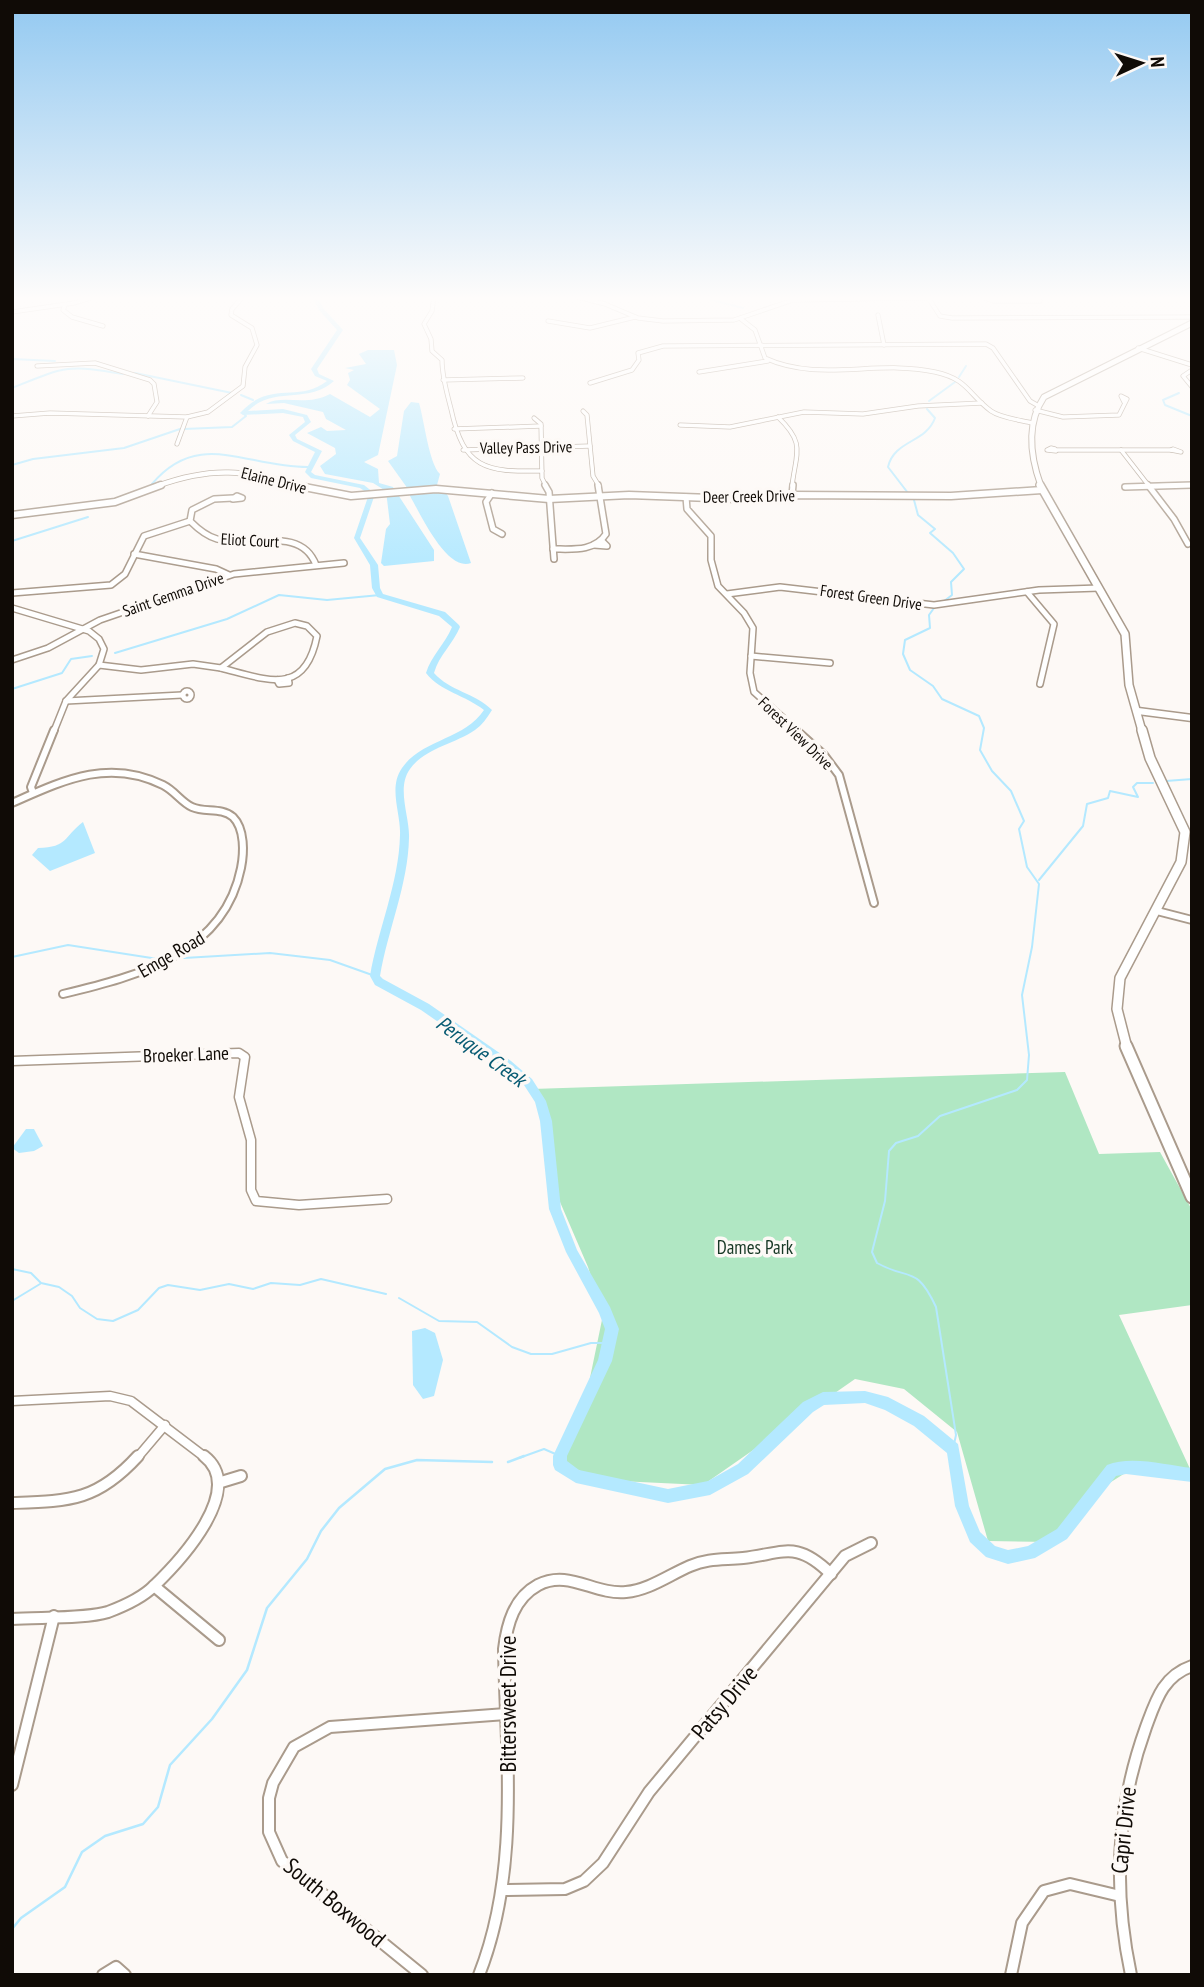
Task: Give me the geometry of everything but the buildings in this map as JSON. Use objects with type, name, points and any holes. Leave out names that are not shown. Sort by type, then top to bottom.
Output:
[{"type":"main road","points":[[1058,389],[1036,407],[1032,423],[1033,449],[1042,490],[1125,634],[1129,685],[1153,769],[1182,822],[1186,842],[1181,862],[1120,978],[1117,1009],[1125,1043],[1192,1197]]},
{"type":"street","points":[[148,416],[157,402],[155,389]]},
{"type":"street","points":[[12,416],[50,413],[187,417],[208,412],[239,389]]},
{"type":"street","points":[[445,389],[454,429],[470,461],[487,468],[542,471]]},
{"type":"street","points":[[969,389],[998,415],[1032,423]]},
{"type":"street","points":[[1021,389],[1036,407],[1063,417],[1119,415],[1124,401]]},
{"type":"street","points":[[680,425],[730,427],[804,412],[870,413],[918,406],[982,403]]},
{"type":"street","points":[[553,549],[607,546],[602,541],[606,534],[600,495],[593,476],[587,415],[583,411]]},
{"type":"street","points":[[177,444],[187,417]]},
{"type":"street","points":[[778,417],[792,430],[799,449],[800,460],[792,480],[792,495]]},
{"type":"street","points":[[534,418],[540,421],[541,426],[542,471],[549,499],[554,559]]},
{"type":"street","points":[[454,429],[541,426]]},
{"type":"street","name":"Valley Pass Drive","points":[[463,450],[590,446]]},
{"type":"street","points":[[1033,449],[1171,450]]},
{"type":"street","points":[[1121,450],[1174,519],[1188,544]]},
{"type":"street","name":"Elaine Drive","points":[[12,515],[115,502],[208,471],[259,474],[305,488],[351,496],[456,489]]},
{"type":"street","points":[[1125,487],[1192,485]]},
{"type":"street","name":"Deer Creek Drive","points":[[456,489],[549,499],[600,495],[738,499],[792,495],[951,496],[1042,490]]},
{"type":"street","points":[[492,493],[486,506],[493,529],[502,534]]},
{"type":"street","name":"Forest View Drive","points":[[686,497],[687,509],[709,532],[715,575],[721,590],[744,613],[753,628],[750,673],[754,692],[824,755],[839,775],[874,903]]},
{"type":"street","points":[[12,593],[35,587],[107,585],[122,578],[138,542],[149,533],[190,521],[192,510],[205,502],[233,498]]},
{"type":"street","name":"Eliot Court","points":[[190,521],[202,533],[217,539],[299,544],[312,552],[316,565]]},
{"type":"street","points":[[134,554],[216,569],[229,575]]},
{"type":"street","name":"Saint Gemma Drive","points":[[12,660],[48,648],[120,612],[200,588],[229,575],[344,563]]},
{"type":"street","name":"Forest Green Drive","points":[[727,594],[757,589],[819,589],[934,605],[973,602],[1027,592],[1100,588]]},
{"type":"street","points":[[1027,592],[1054,624],[1040,684]]},
{"type":"street","points":[[12,608],[92,633],[102,644],[104,652],[99,665],[66,701],[31,787],[33,793]]},
{"type":"street","points":[[99,665],[144,670],[197,663],[260,680],[276,680],[285,686],[289,683],[288,678],[300,672],[314,657],[317,636],[309,628],[285,625],[268,630],[221,668]]},
{"type":"street","points":[[751,656],[830,663]]},
{"type":"street","points":[[66,701],[182,695]]},
{"type":"street","points":[[1138,711],[1192,718]]},
{"type":"street","name":"Emge Road","points":[[12,803],[33,793],[93,776],[124,771],[172,790],[195,808],[225,810],[237,821],[241,833],[242,864],[237,886],[224,913],[208,933],[144,972],[63,994]]},
{"type":"street","points":[[1157,911],[1192,920]]},
{"type":"street","name":"Broeker Lane","points":[[12,1060],[239,1053],[245,1057],[239,1097],[251,1140],[251,1190],[256,1201],[267,1205],[301,1205],[387,1199]]},
{"type":"street","points":[[12,1401],[110,1396],[131,1401],[210,1461],[218,1483],[217,1497],[206,1525],[154,1586],[135,1600],[105,1613],[12,1619]]},
{"type":"street","points":[[12,1503],[80,1499],[92,1494],[117,1476],[165,1425]]},
{"type":"street","points":[[218,1483],[241,1476]]},
{"type":"street","name":"Patsy Drive","points":[[504,1890],[565,1889],[591,1875],[621,1840],[649,1792],[845,1556],[871,1543]]},
{"type":"street","name":"Bittersweet Drive","points":[[479,1975],[495,1935],[507,1860],[505,1634],[515,1608],[537,1585],[565,1578],[610,1591],[630,1592],[712,1559],[743,1559],[777,1548],[802,1552],[831,1574]]},
{"type":"street","points":[[154,1586],[219,1640]]},
{"type":"street","points":[[12,1786],[15,1761],[54,1616]]},
{"type":"street","name":"Capri Drive","points":[[1131,1975],[1116,1895],[1119,1821],[1127,1779],[1161,1687],[1180,1669],[1192,1666]]},
{"type":"street","name":"South Boxwood","points":[[422,1975],[282,1861],[269,1832],[269,1798],[273,1783],[294,1747],[330,1727],[506,1714]]},
{"type":"street","points":[[1011,1975],[1022,1923],[1044,1891],[1070,1884],[1116,1895]]},
{"type":"street","points":[[103,1975],[116,1967],[125,1975]]},
{"type":"green space","name":"Dames Park","points":[[1065,1072],[1099,1154],[1160,1152],[1192,1210],[1192,1305],[1119,1315],[1191,1471],[1130,1470],[1081,1501],[1050,1542],[988,1541],[957,1432],[904,1389],[855,1379],[703,1485],[598,1480],[561,1461],[564,1440],[585,1402],[603,1315],[588,1267],[557,1195],[548,1116],[532,1089]]},
{"type":"water","points":[[352,389],[392,389],[378,455],[364,462],[378,469],[379,483],[393,487],[434,550],[434,561],[384,566],[381,563],[386,529],[390,524],[386,491],[373,483],[325,474],[320,466],[336,454],[335,448],[307,433],[321,427],[327,431],[346,430],[326,419],[323,412],[284,403],[266,404],[280,400],[312,400],[330,394],[370,417],[380,409]]},
{"type":"water","points":[[411,402],[419,403],[430,451],[440,474],[437,485],[408,489],[388,461],[397,456],[404,411]]},
{"type":"water","points":[[445,492],[448,496],[471,563],[453,559],[428,528],[410,496],[410,493]]},
{"type":"water","points":[[83,822],[95,853],[50,871],[32,855],[38,848],[61,843]]},
{"type":"water","points":[[26,1129],[34,1129],[43,1146],[34,1151],[19,1153],[12,1148]]},
{"type":"water","points":[[425,1328],[435,1333],[443,1360],[434,1396],[423,1399],[413,1385],[412,1331]]},
{"type":"waterway","points":[[211,389],[232,393]]},
{"type":"waterway","name":"Peruque Creek","points":[[319,389],[265,397],[243,413],[283,411],[305,416],[308,422],[292,435],[295,440],[319,451],[308,472],[313,477],[362,486],[372,494],[357,538],[374,565],[376,588],[380,595],[442,614],[456,627],[430,673],[443,685],[488,710],[482,720],[472,728],[414,759],[402,775],[400,792],[405,828],[404,854],[375,976],[379,982],[425,1007],[507,1064],[528,1082],[540,1101],[546,1121],[555,1209],[572,1252],[612,1329],[605,1361],[560,1456],[560,1465],[576,1476],[668,1496],[710,1488],[743,1469],[808,1407],[823,1399],[865,1397],[888,1404],[919,1421],[953,1449],[962,1506],[975,1537],[991,1552],[1008,1557],[1030,1553],[1062,1534],[1112,1470],[1126,1467],[1192,1475]]},
{"type":"waterway","points":[[929,401],[946,389]]},
{"type":"waterway","points":[[1179,393],[1163,400],[1165,405],[1192,416]]},
{"type":"waterway","points":[[241,395],[253,400]]},
{"type":"waterway","points":[[908,493],[888,467],[897,451],[931,426],[935,418],[927,409]]},
{"type":"waterway","points":[[184,429],[232,427],[246,416],[243,413]]},
{"type":"waterway","points":[[12,465],[33,459],[124,448],[180,429]]},
{"type":"waterway","points":[[152,484],[170,467],[188,458],[206,454],[309,467]]},
{"type":"waterway","points":[[914,500],[918,515],[935,529],[930,533],[953,553],[964,569],[951,582],[952,595],[943,602]]},
{"type":"waterway","points":[[12,541],[88,517]]},
{"type":"waterway","points":[[115,653],[227,619],[279,595],[327,600],[380,595]]},
{"type":"waterway","points":[[934,608],[929,615],[930,628],[905,640],[903,654],[910,670],[933,686],[942,699],[979,716],[984,728],[980,750],[992,771],[1011,791],[1024,821],[1019,829],[1027,867],[1039,884],[1032,947],[1022,995],[1029,1055],[1027,1080],[1017,1090],[940,1116],[918,1136],[896,1143],[889,1151],[885,1201],[872,1252],[877,1263],[917,1279],[936,1307],[956,1435],[953,1449]]},
{"type":"waterway","points":[[12,689],[62,673],[71,659],[92,656]]},
{"type":"waterway","points":[[1166,781],[1192,779]]},
{"type":"waterway","points":[[1039,880],[1083,826],[1087,804],[1108,798],[1110,791],[1138,797],[1133,787],[1137,783],[1153,783]]},
{"type":"waterway","points":[[12,957],[68,945],[158,959]]},
{"type":"waterway","points":[[184,958],[270,953],[330,960],[375,976]]},
{"type":"waterway","points":[[12,1269],[31,1273],[41,1283],[59,1287],[72,1296],[80,1308],[97,1319],[113,1321],[138,1310],[159,1288],[168,1285],[200,1290],[229,1284],[253,1289],[271,1283],[300,1285],[321,1279],[386,1294]]},
{"type":"waterway","points":[[12,1301],[40,1284]]},
{"type":"waterway","points":[[399,1298],[439,1321],[477,1322],[512,1347],[531,1354],[552,1354],[591,1343],[610,1343]]},
{"type":"waterway","points":[[519,1458],[544,1449],[560,1456]]},
{"type":"waterway","points":[[508,1462],[524,1456]]},
{"type":"waterway","points":[[12,1929],[21,1918],[65,1887],[82,1852],[105,1836],[143,1824],[158,1807],[170,1765],[212,1719],[247,1670],[267,1608],[307,1559],[321,1531],[339,1508],[385,1469],[417,1460],[492,1462]]}]
